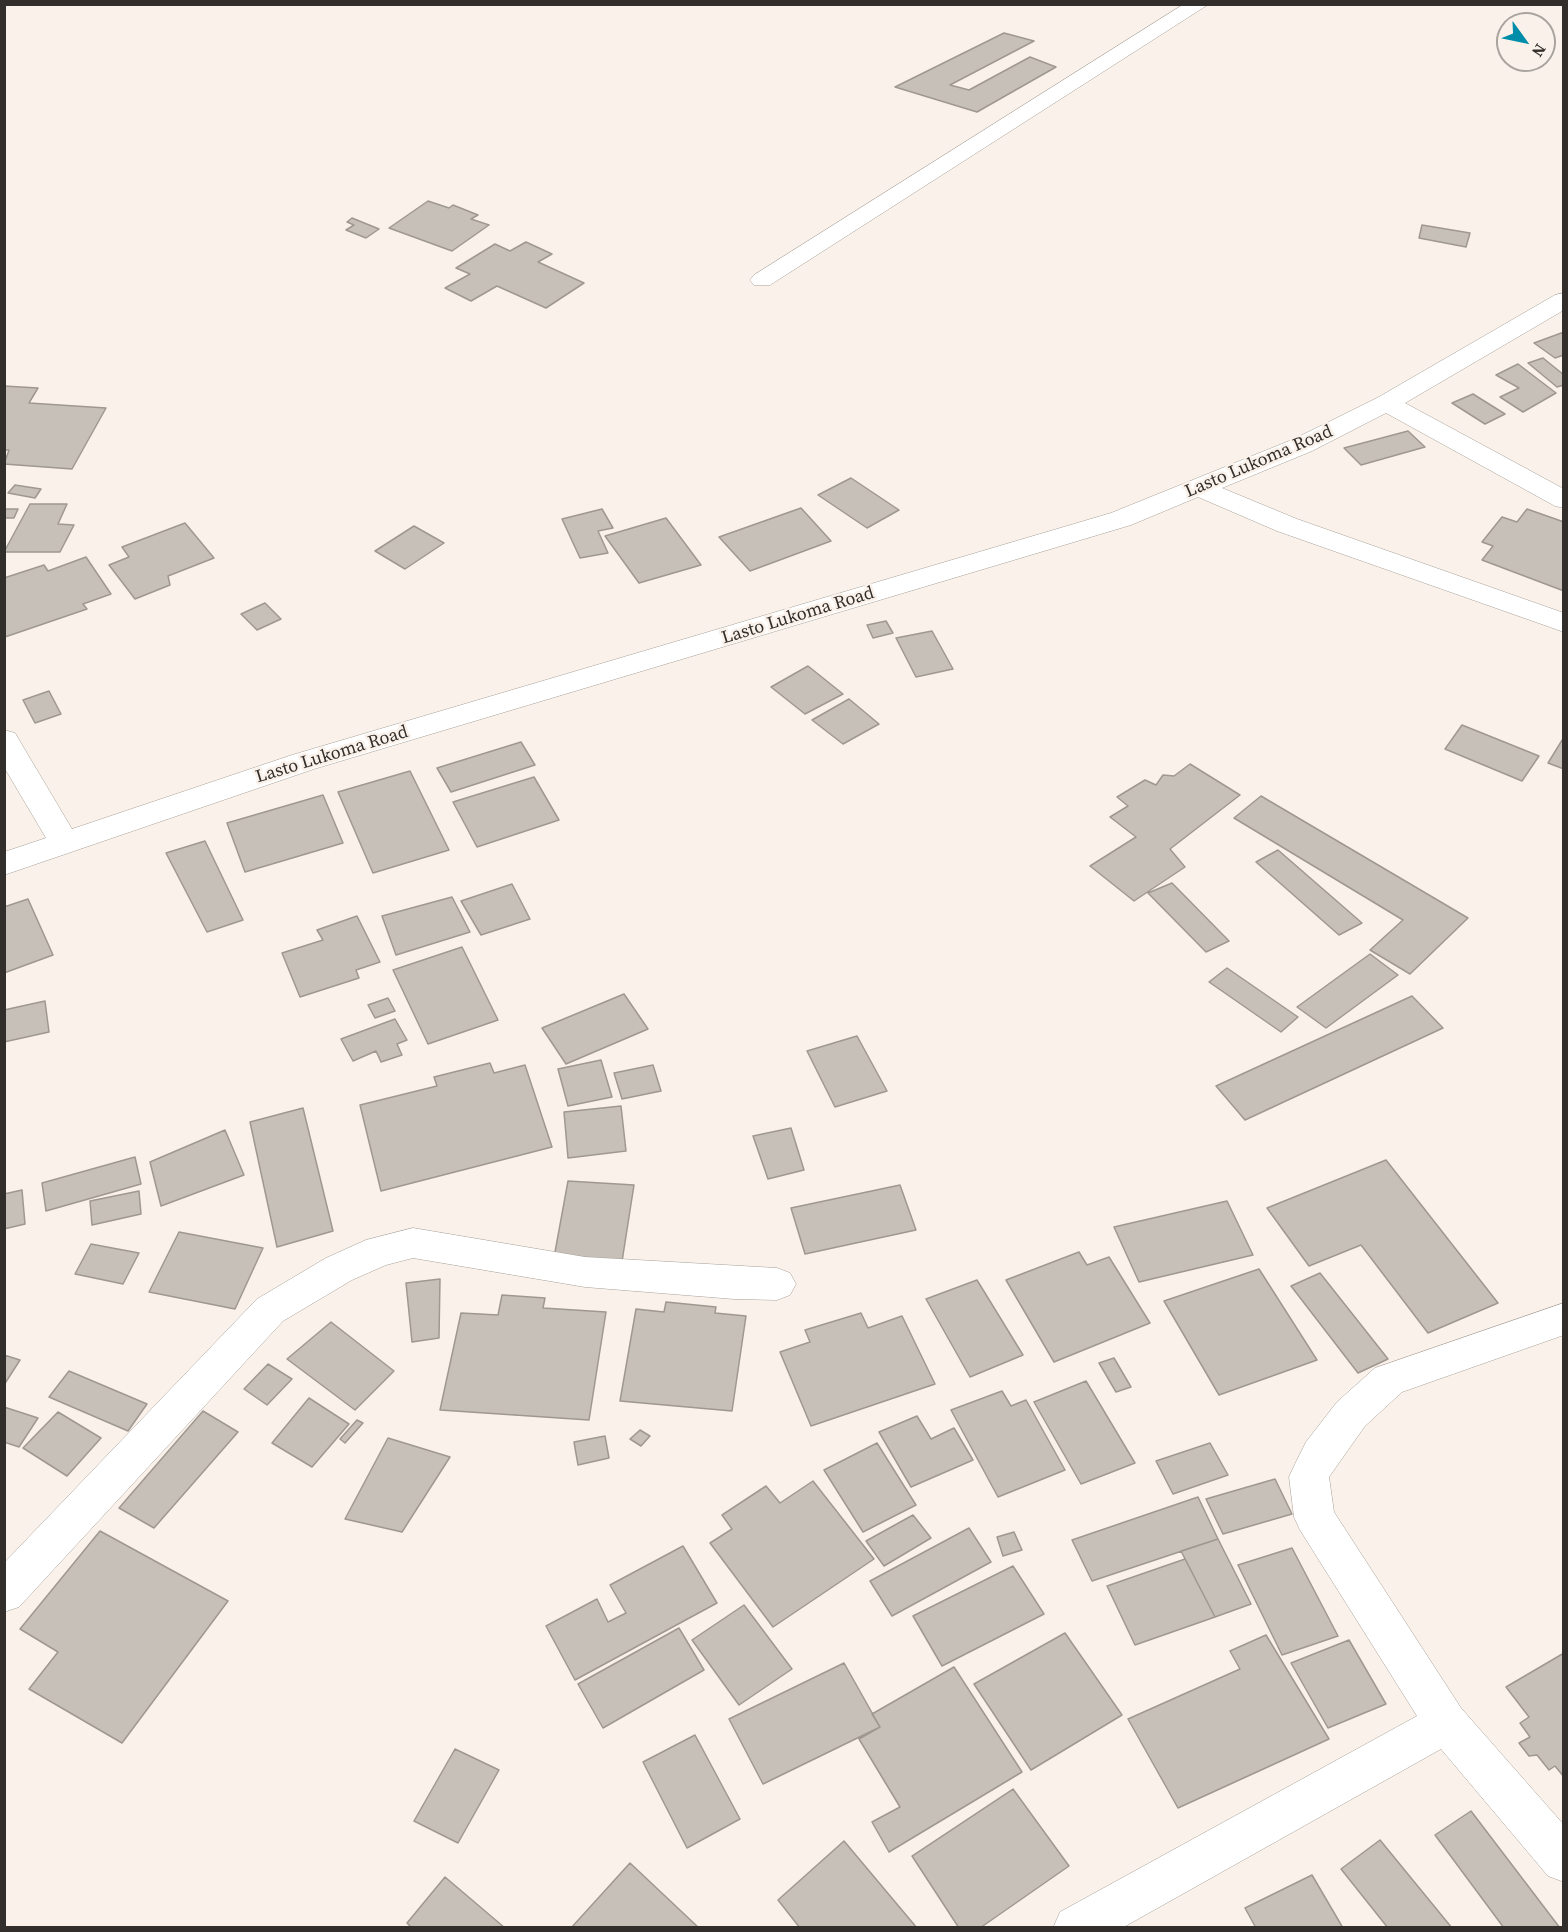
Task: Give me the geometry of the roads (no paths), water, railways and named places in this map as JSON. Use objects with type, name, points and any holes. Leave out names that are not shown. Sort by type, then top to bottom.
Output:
[{"type":"street","points":[[762,280],[1199,4]]},
{"type":"street","name":"Lasto Lukoma Road","points":[[4,864],[303,762],[1121,519],[1303,445],[1386,403],[1563,300]]},
{"type":"street","points":[[1386,403],[1563,500]]},
{"type":"street","points":[[1200,488],[1287,525],[1563,623]]},
{"type":"street","points":[[4,740],[64,843]]},
{"type":"street","points":[[4,1593],[270,1310],[339,1269],[379,1251],[413,1243],[585,1272],[777,1284]]},
{"type":"street","points":[[1563,1319],[1389,1380],[1351,1414],[1320,1454],[1309,1477],[1314,1517],[1446,1723],[1563,1860]]},
{"type":"street","points":[[1076,1928],[1446,1723]]}]
